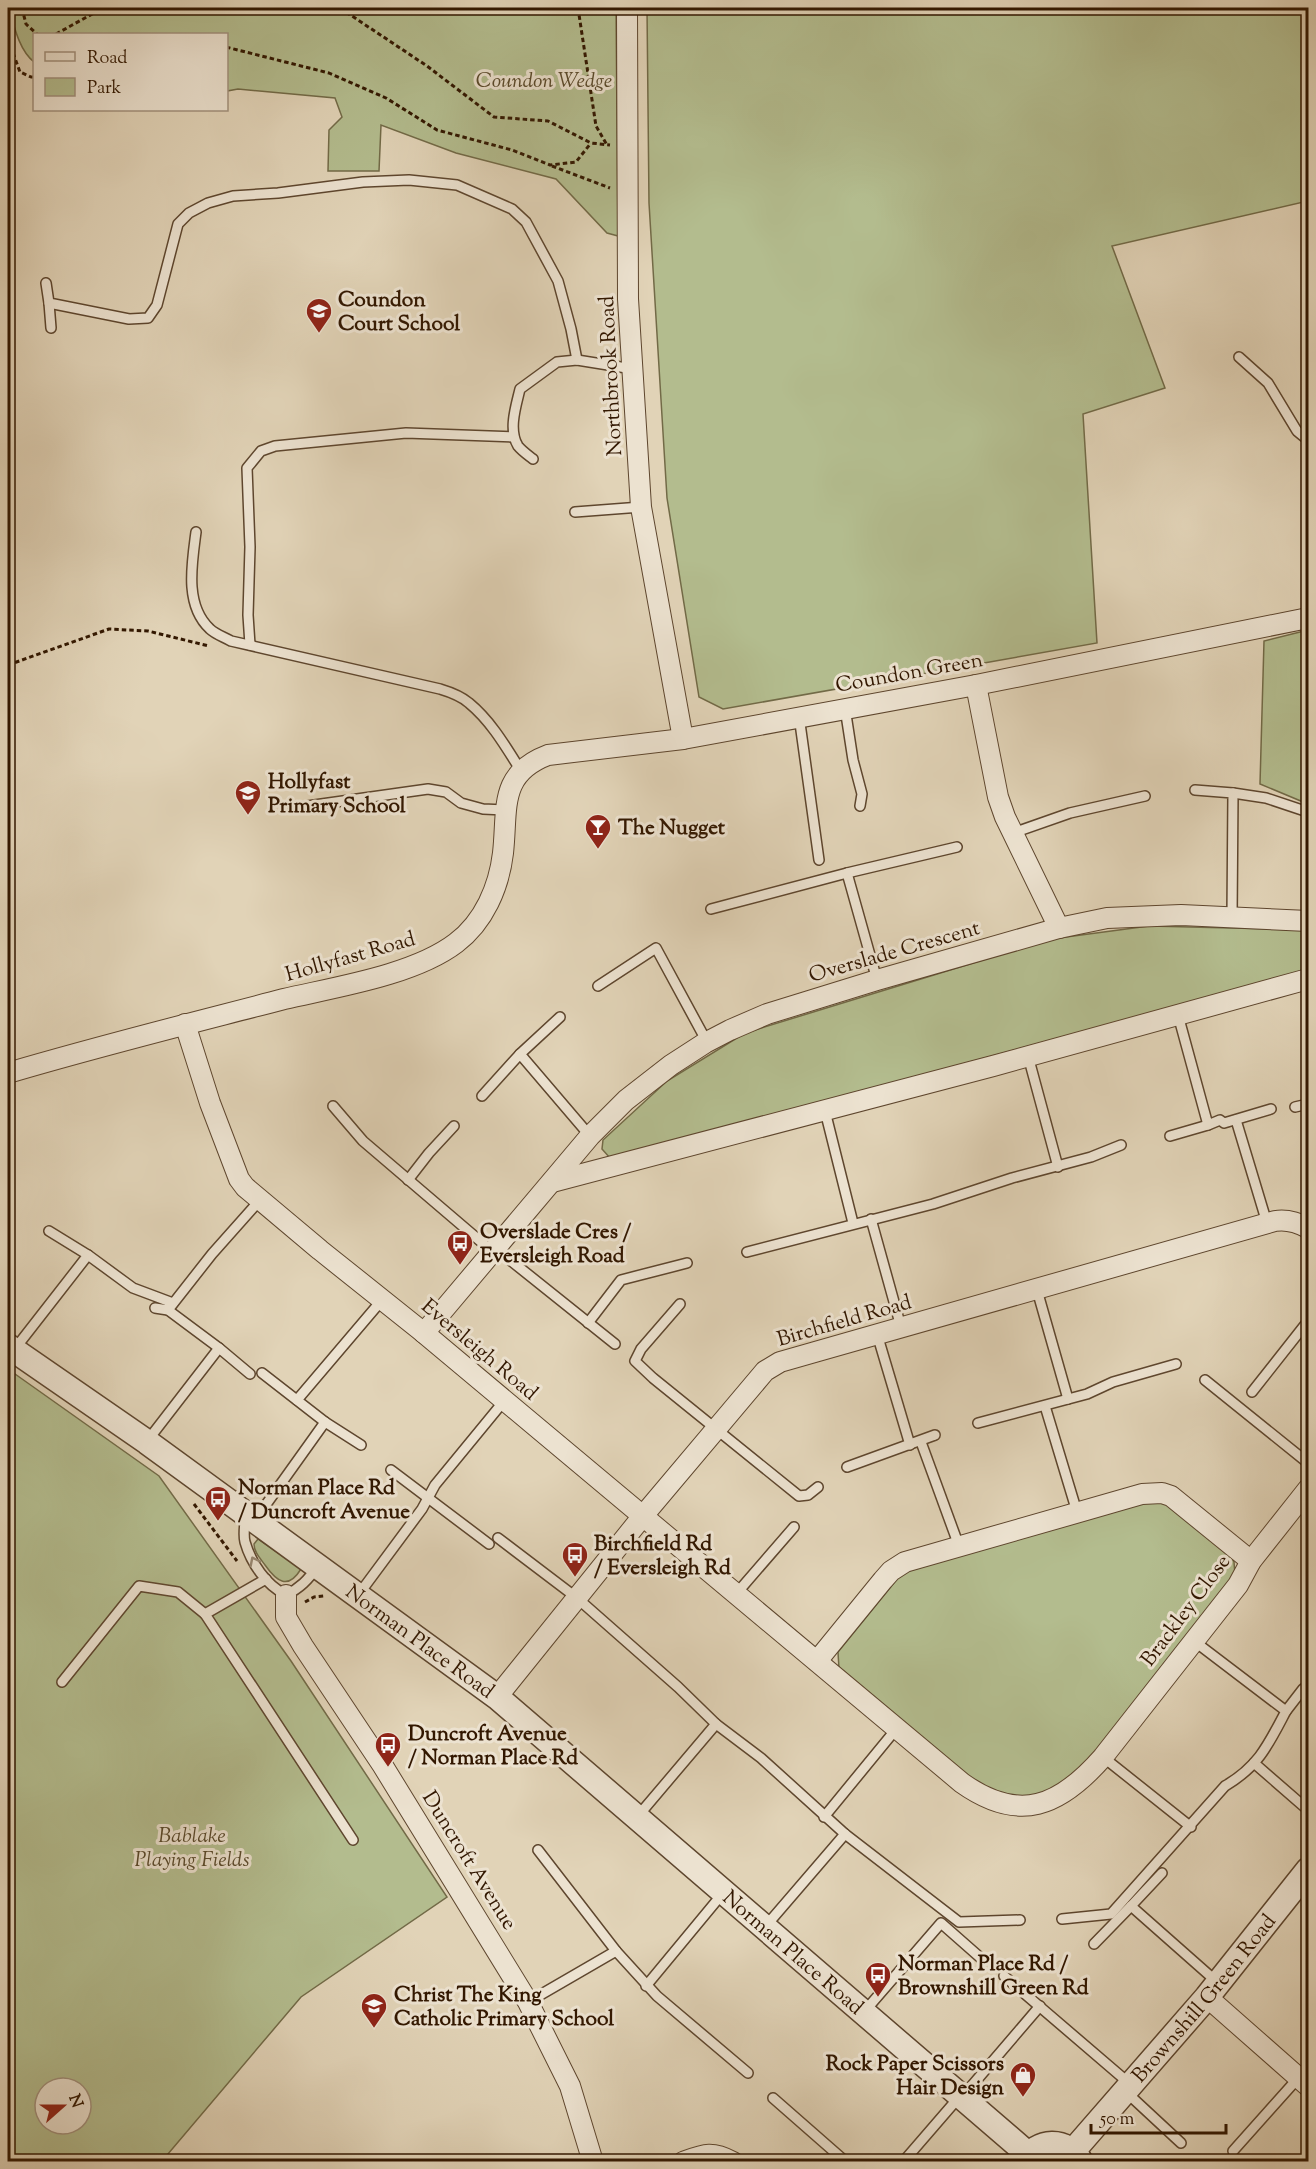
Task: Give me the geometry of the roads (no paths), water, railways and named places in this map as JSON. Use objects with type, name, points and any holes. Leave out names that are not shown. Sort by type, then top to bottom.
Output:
[{"type":"street","name":"Northbrook Road","points":[[627,8],[617,145],[627,188],[628,299],[641,507],[683,739]]},
{"type":"street","name":"Coundon Green","points":[[521,771],[534,760],[548,754],[683,739],[976,685],[1308,618]]},
{"type":"street","points":[[976,685],[998,797],[1012,833],[1059,928]]},
{"type":"street","name":"Hollyfast Road","points":[[8,1073],[184,1024],[394,972],[438,955],[458,943],[474,927],[497,884],[503,853],[505,810],[512,782],[521,771]]},
{"type":"street","name":"Overslade Crescent","points":[[424,1332],[590,1136],[626,1100],[671,1065],[707,1042],[767,1014],[1059,928],[1107,918],[1181,915],[1308,921]]},
{"type":"street","points":[[552,1182],[825,1111],[1308,979]]},
{"type":"street","name":"Eversleigh Road","points":[[184,1024],[239,1179],[260,1200],[424,1332],[642,1517],[817,1661]]},
{"type":"street","name":"Birchfield Road","points":[[497,1697],[642,1517],[765,1371],[780,1362],[1267,1223],[1285,1220],[1300,1223],[1308,1228]]},
{"type":"street","name":"Norman Place Road","points":[[11,1348],[147,1442],[249,1519],[497,1697],[961,2096],[1025,2158]]},
{"type":"street","points":[[1251,1561],[1308,1489]]},
{"type":"street","name":"Brackley Close","points":[[1162,1493],[1184,1505],[1251,1561],[1238,1585],[1103,1757],[1080,1782],[1059,1797],[1031,1805],[1002,1803],[988,1799],[962,1783],[817,1661],[891,1571],[905,1562],[959,1546],[1142,1494],[1162,1493]]},
{"type":"street","name":"Duncroft Avenue","points":[[286,1595],[286,1617],[303,1646],[383,1766],[528,2002],[570,2086],[592,2162]]},
{"type":"street","name":"Brownshill Green Road","points":[[1077,2156],[1128,2088],[1213,1990],[1308,1870]]},
{"type":"street","points":[[1213,1990],[1305,2077]]},
{"type":"street","points":[[1025,2158],[1036,2146],[1049,2143],[1060,2144],[1077,2156]]},
{"type":"street","points":[[683,2162],[706,2154],[718,2154],[733,2162]]},
{"type":"lane","points":[[49,303],[129,319],[148,318],[156,305],[178,224],[189,213],[208,203],[233,196],[301,191],[363,182],[409,180],[457,184],[512,209],[525,222],[558,281],[577,360]]},
{"type":"lane","points":[[46,283],[51,328]]},
{"type":"lane","points":[[1239,357],[1268,383],[1297,432],[1308,440]]},
{"type":"lane","points":[[533,459],[519,448],[514,437],[514,412],[520,388],[557,362],[577,360],[633,369]]},
{"type":"lane","points":[[248,645],[250,547],[247,468],[261,451],[275,446],[406,433],[514,437]]},
{"type":"lane","points":[[575,512],[641,507]]},
{"type":"lane","points":[[196,532],[190,578],[197,610],[210,629],[231,641],[455,694],[469,703],[501,739],[521,771]]},
{"type":"lane","points":[[845,708],[853,760],[862,794],[860,806]]},
{"type":"lane","points":[[799,716],[819,860]]},
{"type":"lane","points":[[292,808],[428,789],[446,792],[461,803],[483,809],[505,810]]},
{"type":"lane","points":[[1196,790],[1266,798],[1308,812]]},
{"type":"lane","points":[[1232,916],[1233,793]]},
{"type":"lane","points":[[1012,833],[1070,813],[1145,796]]},
{"type":"lane","points":[[711,909],[957,847]]},
{"type":"lane","points":[[847,873],[877,980]]},
{"type":"lane","points":[[598,986],[656,948],[707,1042]]},
{"type":"lane","points":[[1178,1015],[1208,1125]]},
{"type":"lane","points":[[482,1096],[520,1054],[560,1017]]},
{"type":"lane","points":[[520,1054],[590,1136]]},
{"type":"lane","points":[[1028,1056],[1058,1167]]},
{"type":"lane","points":[[1295,1107],[1308,1104]]},
{"type":"lane","points":[[333,1106],[363,1141],[408,1180],[615,1344]]},
{"type":"lane","points":[[1170,1136],[1220,1120],[1224,1123],[1271,1109]]},
{"type":"lane","points":[[825,1111],[853,1223]]},
{"type":"lane","points":[[1236,1119],[1267,1223]]},
{"type":"lane","points":[[408,1180],[454,1126]]},
{"type":"lane","points":[[747,1252],[933,1204],[1012,1178],[1091,1157],[1121,1145]]},
{"type":"lane","points":[[155,1308],[171,1306],[260,1200]]},
{"type":"lane","points":[[871,1219],[901,1327]]},
{"type":"lane","points":[[49,1231],[134,1288],[171,1306],[250,1374]]},
{"type":"lane","points":[[11,1348],[88,1255]]},
{"type":"lane","points":[[588,1323],[621,1280],[687,1263]]},
{"type":"lane","points":[[1037,1290],[1068,1399]]},
{"type":"lane","points":[[297,1400],[382,1300]]},
{"type":"lane","points":[[680,1304],[641,1349],[635,1361],[799,1496],[808,1495],[818,1487]]},
{"type":"lane","points":[[1252,1392],[1308,1321]]},
{"type":"lane","points":[[877,1334],[910,1445]]},
{"type":"lane","points":[[147,1442],[219,1348]]},
{"type":"lane","points":[[978,1423],[1087,1395],[1113,1382],[1176,1364]]},
{"type":"lane","points":[[261,1373],[325,1422],[361,1445]]},
{"type":"lane","points":[[1205,1380],[1308,1462]]},
{"type":"lane","points":[[357,1596],[422,1509],[435,1485],[504,1401]]},
{"type":"lane","points":[[1045,1406],[1077,1512]]},
{"type":"lane","points":[[317,1567],[306,1582],[286,1595],[274,1589],[266,1579],[255,1564],[245,1540],[249,1519],[325,1422]]},
{"type":"lane","points":[[847,1467],[935,1435]]},
{"type":"lane","points":[[921,1442],[959,1546]]},
{"type":"lane","points":[[391,1470],[489,1544]]},
{"type":"lane","points":[[736,1594],[794,1527]]},
{"type":"lane","points":[[498,1538],[577,1598],[678,1687],[716,1724],[761,1758],[824,1817],[959,1922],[1020,1920]]},
{"type":"lane","points":[[205,1614],[266,1579]]},
{"type":"lane","points":[[62,1682],[139,1586],[178,1592],[205,1614],[353,1840]]},
{"type":"lane","points":[[1193,1641],[1286,1711]]},
{"type":"lane","points":[[1062,1919],[1111,1914],[1191,1827],[1225,1786],[1243,1775],[1254,1763],[1276,1732],[1286,1711],[1308,1686]]},
{"type":"lane","points":[[636,1818],[716,1724]]},
{"type":"lane","points":[[824,1817],[897,1728]]},
{"type":"lane","points":[[1103,1757],[1191,1827]]},
{"type":"lane","points":[[1254,1763],[1308,1810]]},
{"type":"lane","points":[[765,1927],[845,1834]]},
{"type":"lane","points":[[538,1850],[646,1986],[748,2073]]},
{"type":"lane","points":[[1094,1944],[1162,1873]]},
{"type":"lane","points":[[646,1986],[723,1893]]},
{"type":"lane","points":[[1131,1906],[1213,1990]]},
{"type":"lane","points":[[864,2012],[942,1923],[983,1960]]},
{"type":"lane","points":[[528,2002],[616,1951]]},
{"type":"lane","points":[[1004,1976],[1040,2006],[1128,2088],[1181,2143]]},
{"type":"lane","points":[[903,2162],[1040,2006]]},
{"type":"lane","points":[[1233,2151],[1305,2077]]},
{"type":"lane","points":[[773,2098],[846,2162]]},
{"type":"place","name":"Coundon Court School","points":[[319,334]]},
{"type":"place","name":"Hollyfast Primary School","points":[[248,816]]},
{"type":"place","name":"The Nugget","points":[[598,850]]},
{"type":"place","name":"Overslade Cres / Eversleigh Road","points":[[460,1266]]},
{"type":"place","name":"Norman Place Rd / Duncroft Avenue","points":[[218,1522]]},
{"type":"place","name":"Birchfield Rd / Eversleigh Rd","points":[[575,1578]]},
{"type":"place","name":"Duncroft Avenue / Norman Place Rd","points":[[388,1768]]},
{"type":"place","name":"Norman Place Rd / Brownshill Green Rd","points":[[878,1998]]},
{"type":"place","name":"Christ The King Catholic Primary School","points":[[374,2029]]},
{"type":"place","name":"Rock Paper Scissors Hair Design","points":[[1023,2098]]},
{"type":"park label","name":"Coundon Wedge","points":[[544,80]]},
{"type":"park label","name":"Bablake Playing Fields","points":[[192,1847]]}]
